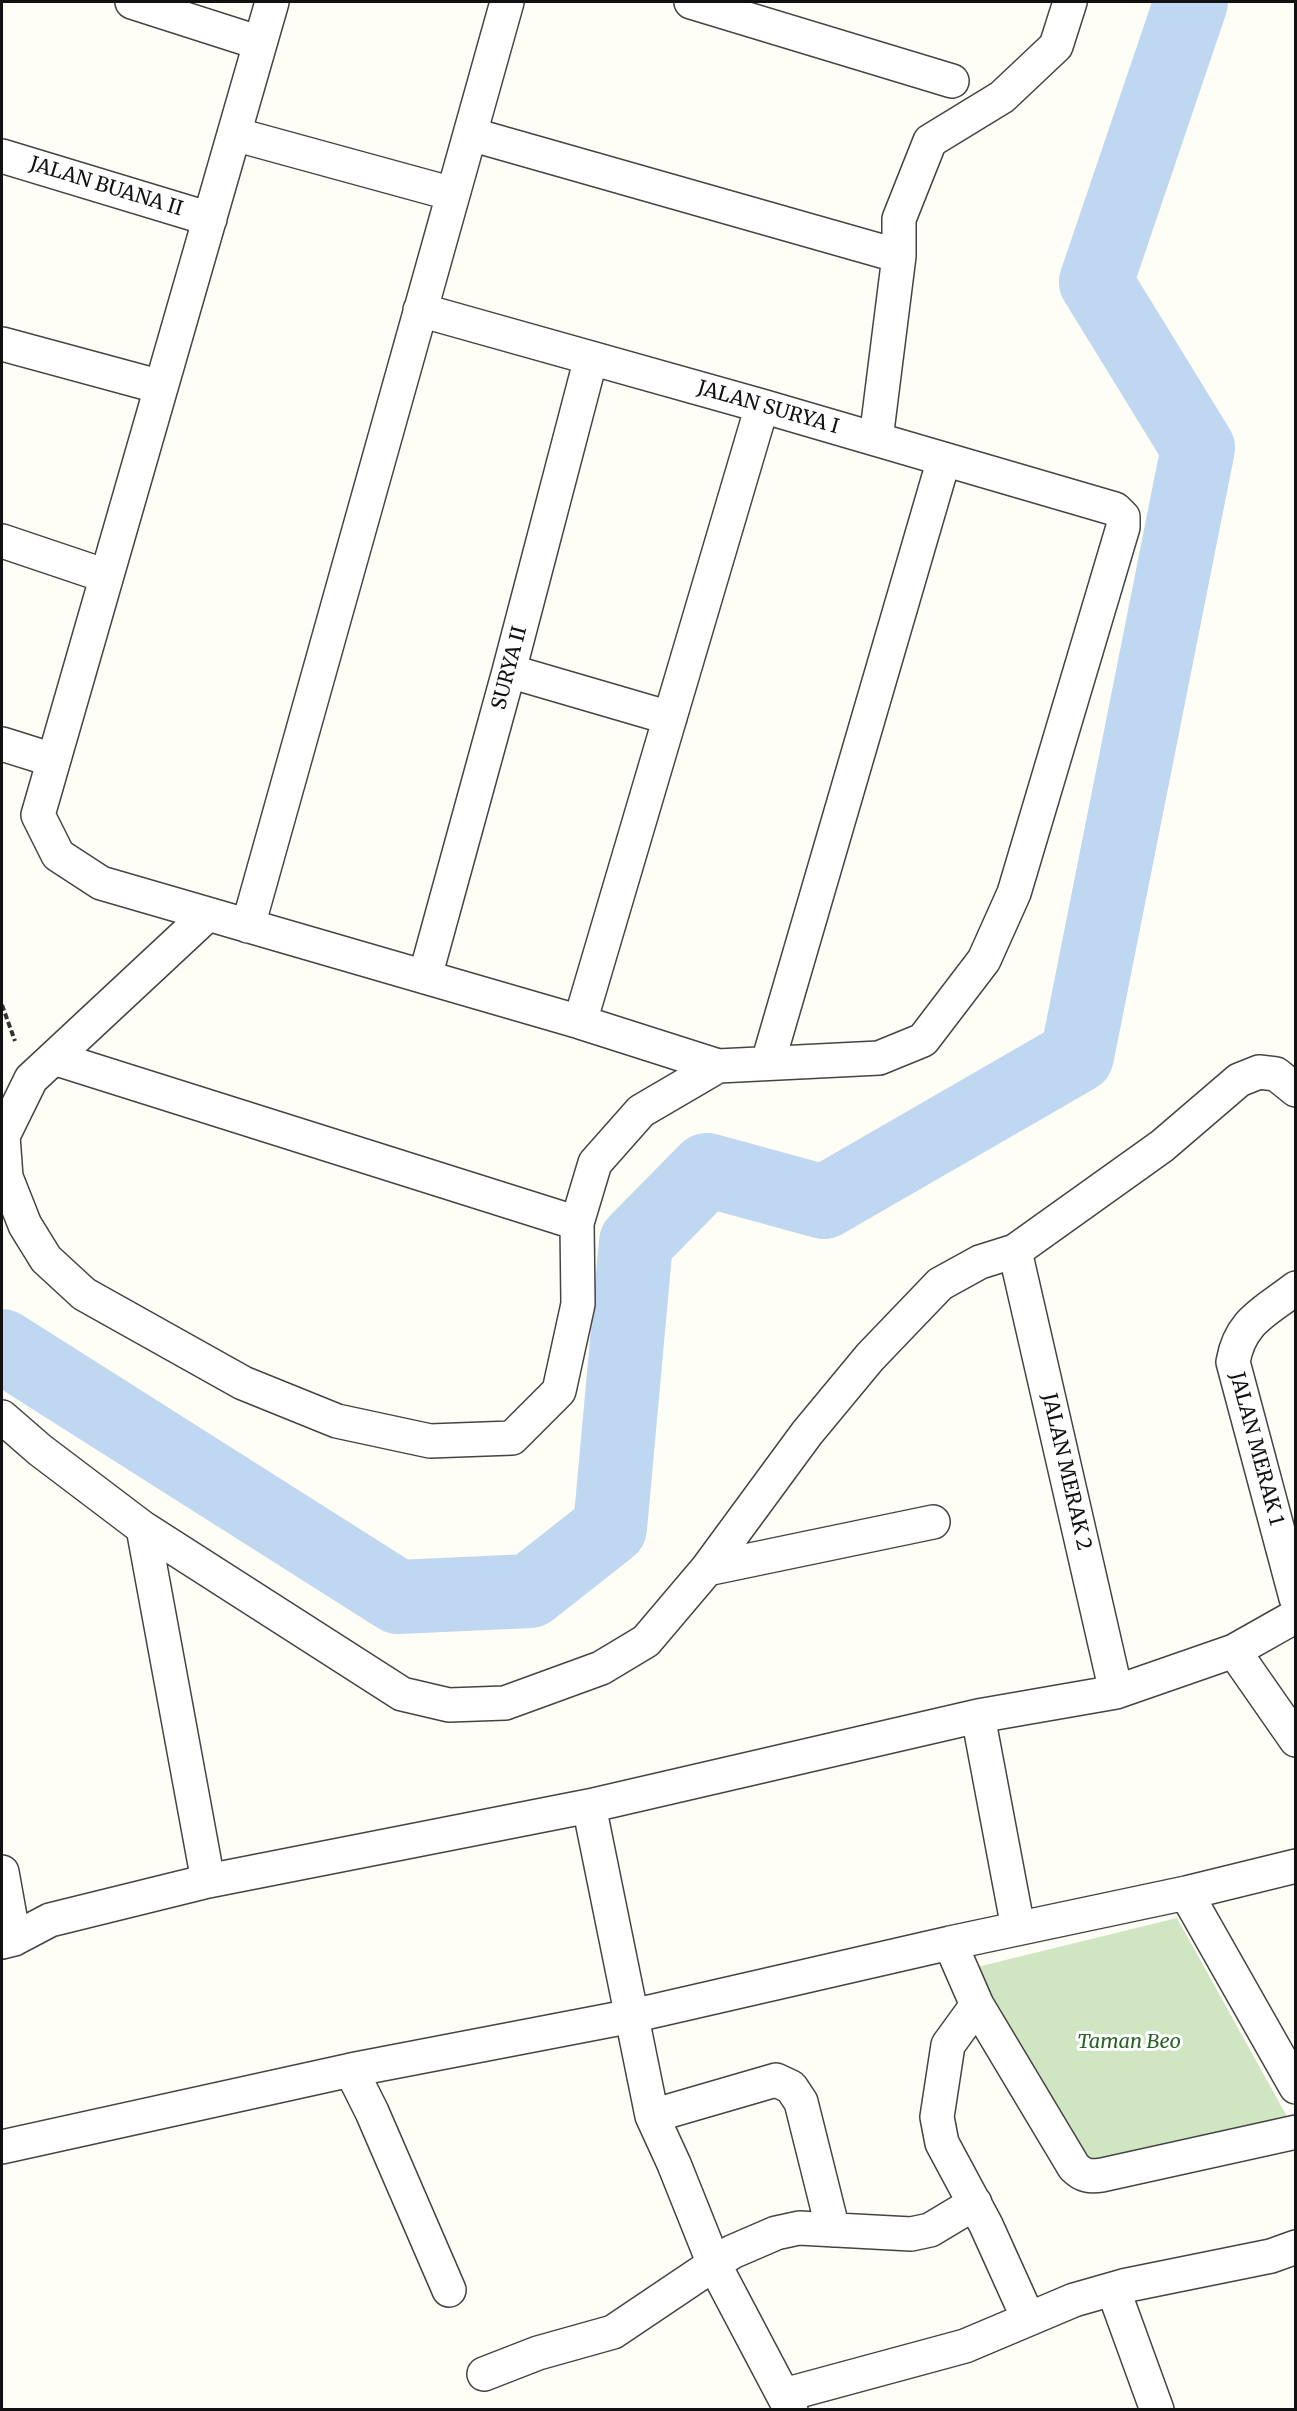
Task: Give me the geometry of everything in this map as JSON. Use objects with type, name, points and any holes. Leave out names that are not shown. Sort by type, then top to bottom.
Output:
[{"type":"street","points":[[132,2],[260,43]]},
{"type":"street","points":[[272,2],[38,815],[58,855],[101,883],[425,976],[718,1066],[768,1062],[944,459]]},
{"type":"street","points":[[248,926],[507,2]]},
{"type":"street","points":[[691,2],[952,81]]},
{"type":"street","points":[[876,440],[899,256],[899,219],[930,141],[1002,97],[1056,46],[1070,2]]},
{"type":"street","points":[[234,134],[453,194]]},
{"type":"street","points":[[470,134],[899,256]]},
{"type":"street","name":"JALAN BUANA II","points":[[2,156],[210,219]]},
{"type":"street","name":"JALAN SURYA I","points":[[420,310],[762,406],[1115,509],[1123,517],[1123,527],[1014,893],[984,960],[923,1040],[879,1058],[768,1062]]},
{"type":"street","points":[[2,344],[161,387]]},
{"type":"street","name":"SURYA II","points":[[425,976],[509,671],[591,358]]},
{"type":"street","points":[[580,1022],[762,406]]},
{"type":"street","points":[[2,541],[106,576]]},
{"type":"street","points":[[509,671],[670,718]]},
{"type":"street","points":[[2,744],[53,760]]},
{"type":"street","points":[[208,914],[32,1079],[3,1136],[6,1177],[26,1225],[46,1259],[84,1294],[243,1383],[337,1421],[430,1441],[512,1438],[559,1391],[578,1304],[577,1223],[595,1163],[641,1111],[718,1066]]},
{"type":"street","points":[[54,1058],[577,1223]]},
{"type":"street","points":[[2,1417],[40,1450],[143,1528],[402,1694],[449,1705],[505,1703],[601,1668],[646,1641],[707,1569],[807,1433],[870,1357],[940,1284],[981,1262],[1015,1251],[1162,1146],[1239,1080],[1259,1071],[1276,1074],[1296,1090]]},
{"type":"street","name":"JALAN MERAK 2","points":[[1015,1251],[1116,1692]]},
{"type":"street","name":"JALAN MERAK 1","points":[[1296,1288],[1246,1327],[1236,1344],[1233,1362],[1296,1598]]},
{"type":"street","points":[[707,1569],[933,1522]]},
{"type":"street","points":[[143,1528],[208,1881]]},
{"type":"street","points":[[2,1872],[7,1925],[50,1920],[208,1881],[589,1806],[978,1716],[1116,1692],[1234,1652],[1296,1616]]},
{"type":"street","points":[[1234,1652],[1296,1740]]},
{"type":"street","points":[[978,1716],[1018,1928]]},
{"type":"street","points":[[589,1806],[652,2116],[714,2264],[788,2402],[964,2346],[1074,2300],[1113,2289],[1272,2256],[1296,2247]]},
{"type":"street","points":[[2,2147],[351,2070],[632,2016],[950,1943],[1186,1893],[1296,1866]]},
{"type":"street","points":[[1186,1893],[1296,2087]]},
{"type":"street","points":[[950,1943],[977,2005],[1074,2167],[1081,2174],[1090,2177],[1102,2175],[1296,2132]]},
{"type":"street","points":[[977,2005],[948,2046],[937,2117],[942,2143],[975,2203],[1028,2318]]},
{"type":"street","points":[[351,2070],[372,2112],[449,2290]]},
{"type":"street","points":[[652,2116],[776,2080],[791,2087],[801,2102],[833,2230]]},
{"type":"street","points":[[484,2374],[538,2354],[613,2332],[732,2252],[776,2234],[799,2228],[912,2234],[930,2230],[975,2203]]},
{"type":"street","points":[[1113,2289],[1157,2409]]},
{"type":"green space","name":"Taman Beo","points":[[1177,1918],[1289,2120],[1084,2164],[969,1969]]},
{"type":"waterway","points":[[2,1346],[398,1597],[530,1591],[610,1528],[636,1242],[707,1170],[824,1202],[1077,1056],[1198,448],[1096,282],[1191,2]]}]
